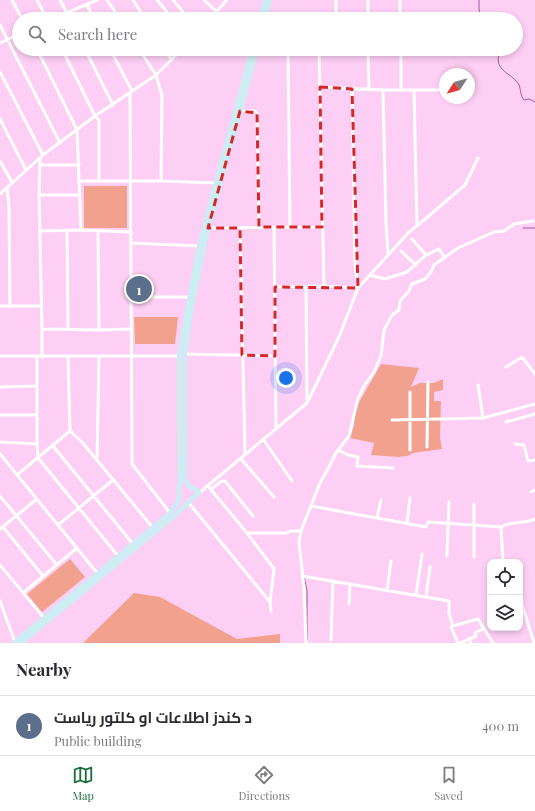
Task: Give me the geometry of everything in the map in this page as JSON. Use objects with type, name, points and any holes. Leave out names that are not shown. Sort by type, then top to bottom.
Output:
[{"type":"main road","points":[[262,12],[266,0]]},
{"type":"main road","points":[[267,12],[270,0]]},
{"type":"main road","points":[[21,643],[172,518],[198,494],[198,490],[189,486],[183,480],[179,356],[199,246],[250,56]]},
{"type":"main road","points":[[15,642],[153,528],[170,513],[178,502],[183,480],[185,354],[193,303],[208,228],[255,56]]},
{"type":"street","points":[[12,0],[18,12]]},
{"type":"street","points":[[37,0],[43,12]]},
{"type":"street","points":[[60,0],[66,12]]},
{"type":"street","points":[[70,12],[97,0]]},
{"type":"street","points":[[107,0],[115,12]]},
{"type":"street","points":[[133,0],[140,12]]},
{"type":"street","points":[[157,0],[167,12]]},
{"type":"street","points":[[173,0],[183,12]]},
{"type":"street","points":[[204,0],[217,12],[227,0]]},
{"type":"street","points":[[336,0],[336,12]]},
{"type":"street","points":[[368,0],[368,12]]},
{"type":"street","points":[[400,0],[400,12]]},
{"type":"street","points":[[87,5],[90,12]]},
{"type":"street","points":[[0,25],[12,50]]},
{"type":"street","points":[[0,43],[12,38]]},
{"type":"street","points":[[15,56],[60,143]]},
{"type":"street","points":[[41,56],[77,130],[81,230]]},
{"type":"street","points":[[65,56],[95,116],[99,120],[99,180]]},
{"type":"street","points":[[88,56],[113,105]]},
{"type":"street","points":[[113,56],[131,92],[130,243],[132,464],[170,513]]},
{"type":"street","points":[[144,56],[156,75],[162,96],[161,181]]},
{"type":"street","points":[[169,56],[172,60]]},
{"type":"street","points":[[0,194],[41,156],[95,116],[156,75],[176,56]]},
{"type":"street","points":[[288,56],[290,228]]},
{"type":"street","points":[[319,56],[324,286]]},
{"type":"street","points":[[368,56],[369,90]]},
{"type":"street","points":[[401,56],[401,90]]},
{"type":"street","points":[[0,72],[41,156],[39,195],[41,231],[42,357]]},
{"type":"street","points":[[320,87],[369,90],[439,90]]},
{"type":"street","points":[[352,89],[355,266],[358,288]]},
{"type":"street","points":[[383,90],[388,254]]},
{"type":"street","points":[[414,90],[418,226]]},
{"type":"street","points":[[240,111],[256,111],[257,113],[259,227]]},
{"type":"street","points":[[0,119],[26,170]]},
{"type":"street","points":[[198,494],[307,403],[339,337],[358,288],[409,232],[465,185],[478,158]]},
{"type":"street","points":[[0,161],[12,182]]},
{"type":"street","points":[[40,165],[79,165]]},
{"type":"street","points":[[80,181],[99,180],[216,183]]},
{"type":"street","points":[[7,188],[9,205],[10,306]]},
{"type":"street","points":[[39,195],[79,195]]},
{"type":"street","points":[[306,643],[305,596],[299,542],[301,531],[320,482],[330,467],[336,453],[349,436],[358,398],[374,372],[381,356],[384,330],[387,324],[392,315],[399,310],[400,301],[410,291],[412,284],[425,279],[431,272],[434,265],[444,257],[458,248],[494,232],[504,231],[514,224],[533,221]]},
{"type":"street","points":[[274,227],[276,429]]},
{"type":"street","points":[[208,228],[322,227]]},
{"type":"street","points":[[240,228],[245,455]]},
{"type":"street","points":[[68,230],[68,329]]},
{"type":"street","points":[[41,231],[81,230],[130,232]]},
{"type":"street","points":[[98,231],[99,330]]},
{"type":"street","points":[[412,239],[426,255]]},
{"type":"street","points":[[130,243],[199,246]]},
{"type":"street","points":[[370,274],[385,279],[407,272],[426,255],[439,249],[444,257]]},
{"type":"street","points":[[401,251],[416,265]]},
{"type":"street","points":[[275,287],[324,286],[358,288]]},
{"type":"street","points":[[306,287],[307,403]]},
{"type":"street","points":[[131,297],[189,297]]},
{"type":"street","points":[[0,306],[41,306]]},
{"type":"street","points":[[42,329],[131,329]]},
{"type":"street","points":[[185,354],[275,356]]},
{"type":"street","points":[[0,356],[179,356]]},
{"type":"street","points":[[37,356],[38,458],[118,556]]},
{"type":"street","points":[[68,357],[70,431],[82,442],[153,528]]},
{"type":"street","points":[[97,461],[99,357]]},
{"type":"street","points":[[506,367],[522,357],[535,374]]},
{"type":"street","points":[[427,448],[428,382]]},
{"type":"street","points":[[478,385],[483,418]]},
{"type":"street","points":[[0,387],[37,386]]},
{"type":"street","points":[[410,392],[410,450]]},
{"type":"street","points":[[392,420],[483,418],[535,404]]},
{"type":"street","points":[[506,422],[535,414]]},
{"type":"street","points":[[0,415],[37,415]]},
{"type":"street","points":[[17,475],[70,431]]},
{"type":"street","points":[[263,439],[292,481]]},
{"type":"street","points":[[0,442],[37,444]]},
{"type":"street","points":[[515,444],[524,445],[528,461],[535,460]]},
{"type":"street","points":[[53,446],[133,544]]},
{"type":"street","points":[[338,450],[348,455],[358,457],[357,466],[393,468]]},
{"type":"street","points":[[0,454],[98,574]]},
{"type":"street","points":[[241,459],[274,497]]},
{"type":"street","points":[[58,525],[113,480]]},
{"type":"street","points":[[211,489],[224,480],[253,516]]},
{"type":"street","points":[[208,486],[247,533],[274,569],[270,602],[271,611]]},
{"type":"street","points":[[0,496],[57,565]]},
{"type":"street","points":[[407,523],[410,498]]},
{"type":"street","points":[[37,499],[1,528],[43,576]]},
{"type":"street","points":[[377,518],[381,500]]},
{"type":"street","points":[[188,502],[270,602]]},
{"type":"street","points":[[447,556],[449,502]]},
{"type":"street","points":[[474,504],[474,557]]},
{"type":"street","points":[[311,506],[426,527],[428,522],[501,527],[506,524],[524,523],[535,519]]},
{"type":"street","points":[[501,527],[503,559]]},
{"type":"street","points":[[247,533],[286,533],[291,531],[301,531]]},
{"type":"street","points":[[23,593],[77,548]]},
{"type":"street","points":[[416,595],[422,554]]},
{"type":"street","points":[[387,590],[391,562]]},
{"type":"street","points":[[0,565],[44,618]]},
{"type":"street","points":[[426,597],[430,567]]},
{"type":"street","points":[[302,576],[449,601],[449,613],[453,626],[451,627],[459,643],[476,636],[475,634],[484,628]]},
{"type":"street","points":[[331,640],[333,581]]},
{"type":"street","points":[[349,604],[350,584]]},
{"type":"street","points":[[0,601],[15,642]]},
{"type":"street","points":[[523,607],[534,643]]},
{"type":"street","points":[[453,626],[478,619],[493,643]]},
{"type":"street","points":[[469,639],[471,643]]},
{"type":"highlighted area","points":[[320,87],[352,89],[358,288],[275,287],[275,356],[242,355],[240,228],[208,228],[240,111],[257,113],[259,227],[322,227]]},
{"type":"shaded area","points":[[84,186],[127,186],[127,228],[84,228]]},
{"type":"shaded area","points":[[134,317],[178,317],[175,344],[135,344]]},
{"type":"shaded area","points":[[381,364],[419,368],[411,387],[420,383],[434,383],[443,379],[443,390],[434,392],[434,401],[441,401],[440,437],[442,449],[413,453],[407,456],[399,457],[371,455],[374,443],[350,438],[358,404]]},
{"type":"shaded area","points":[[70,559],[85,577],[42,612],[27,594]]},
{"type":"shaded area","points":[[134,593],[160,597],[237,639],[280,634],[280,643],[83,643]]},
{"type":"waterway","points":[[479,0],[480,12]]},
{"type":"waterway","points":[[499,56],[501,68],[519,85],[524,100],[529,99],[535,102]]},
{"type":"waterway","points":[[523,228],[535,228]]},
{"type":"waterway","points":[[304,577],[307,590],[307,640]]},
{"type":"place","name":"د کندز اطلاعات او کلتور ریاست","points":[[139,289]]}]
